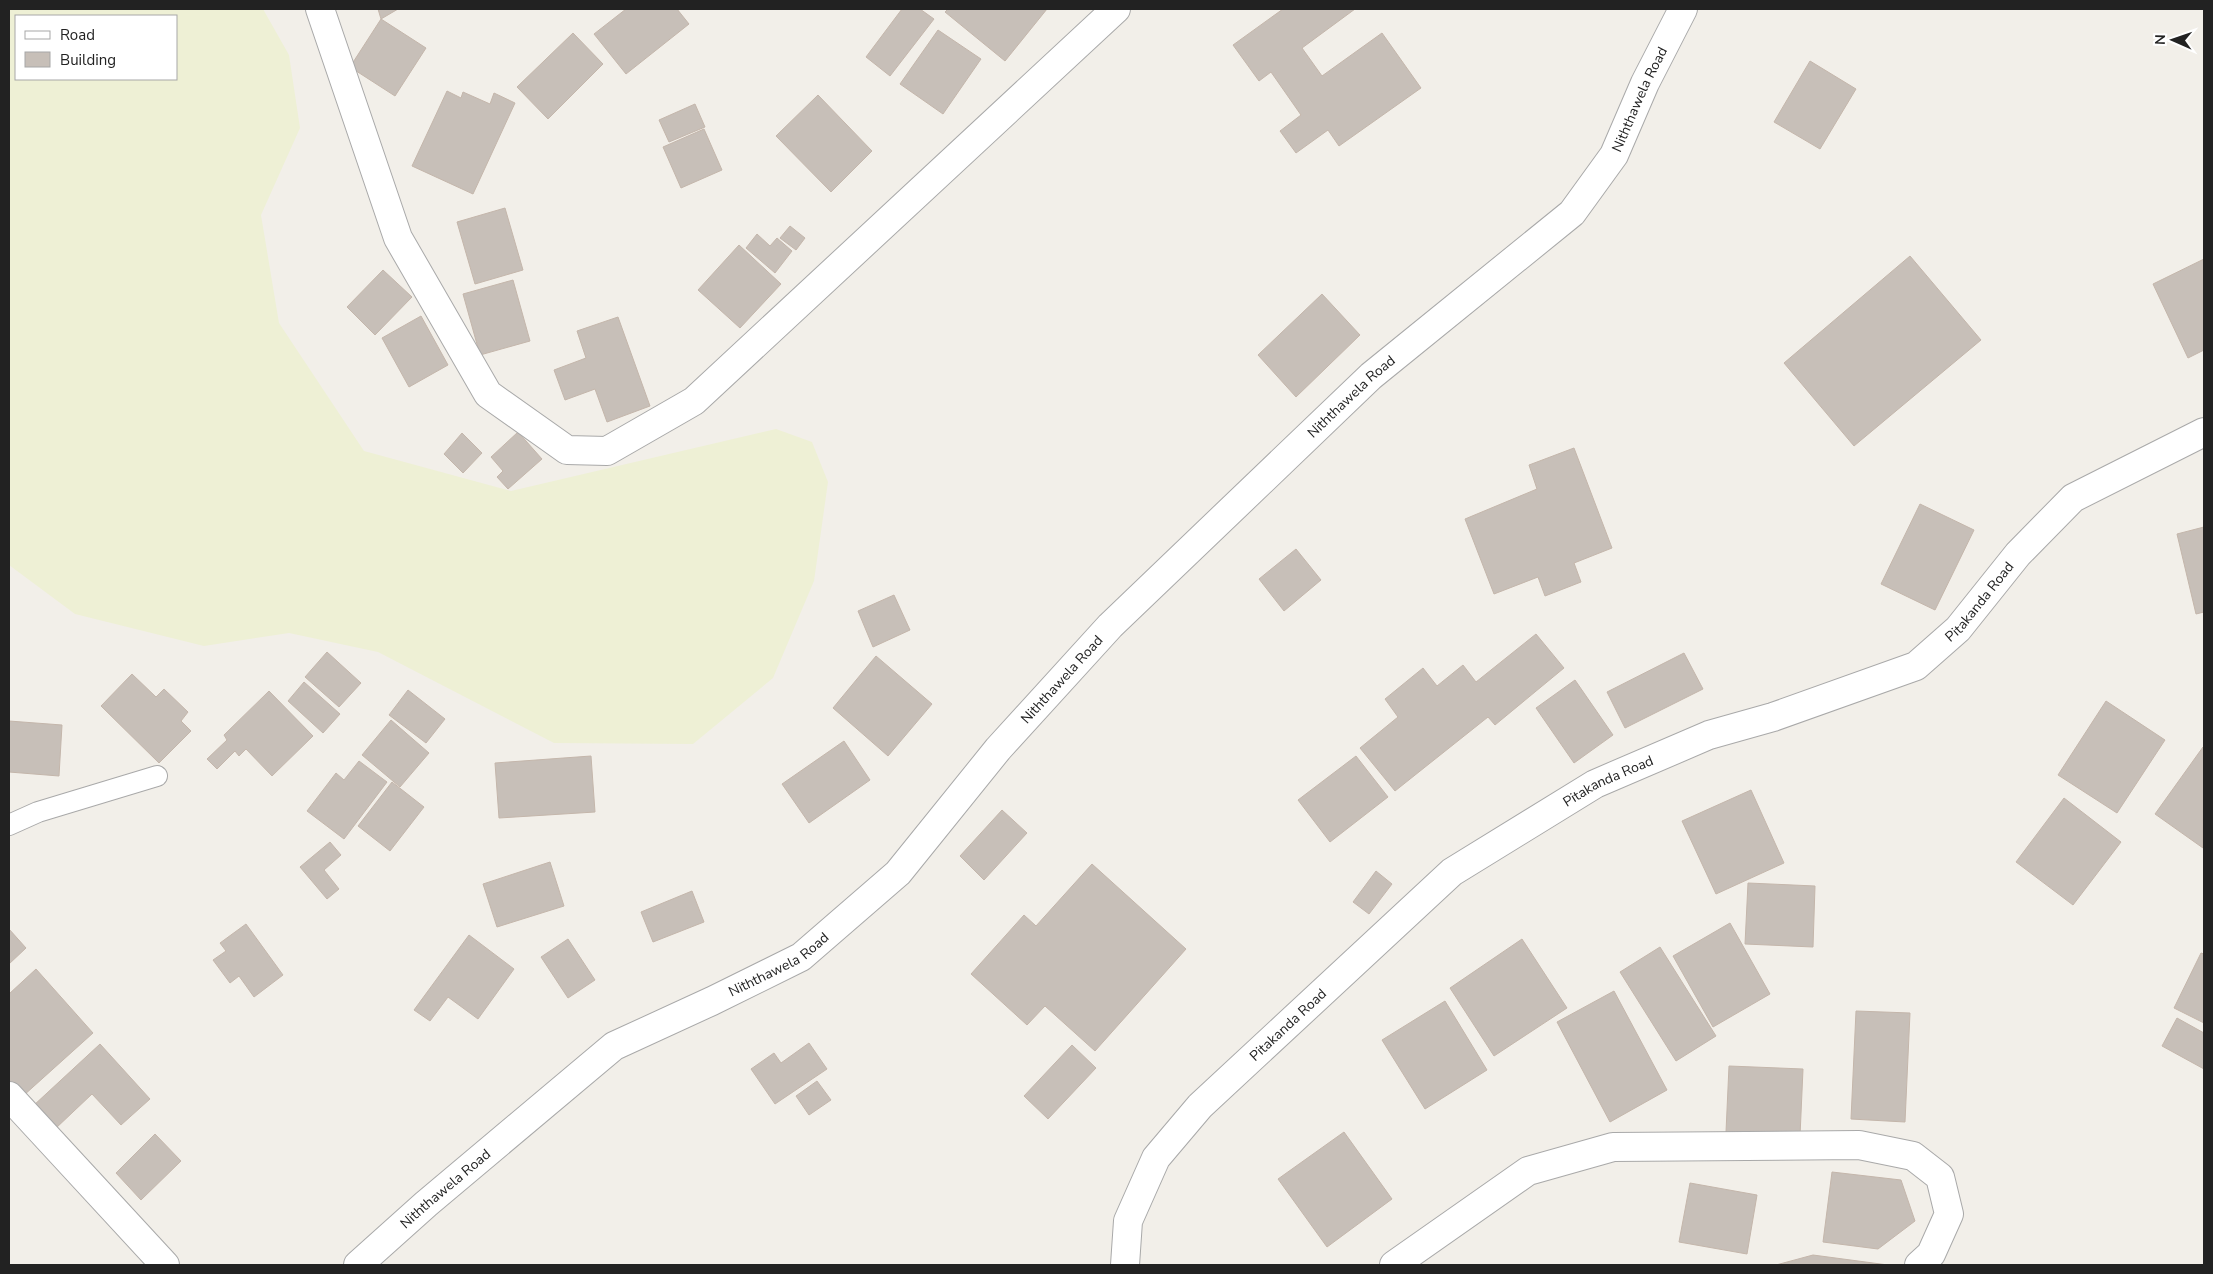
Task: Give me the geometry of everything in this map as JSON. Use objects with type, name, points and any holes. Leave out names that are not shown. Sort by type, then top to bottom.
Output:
[{"type":"street","points":[[320,9],[398,238],[488,394],[567,450],[607,451],[694,401],[1116,9]]},
{"type":"street","name":"Niththawela Road","points":[[358,1265],[426,1204],[614,1046],[801,957],[898,873],[998,749],[1117,619],[1371,376],[1572,213],[1614,155],[1645,83],[1683,9]]},
{"type":"street","name":"Pitakanda Road","points":[[1125,1265],[1128,1221],[1156,1158],[1200,1106],[1452,872],[1595,784],[1709,735],[1773,717],[1916,666],[1958,629],[2018,554],[2073,498],[2204,432]]},
{"type":"street","points":[[9,1096],[165,1265]]},
{"type":"street","points":[[1394,1265],[1528,1171],[1613,1147],[1859,1145],[1913,1156],[1940,1177],[1949,1214],[1930,1254],[1919,1265]]},
{"type":"lane","points":[[9,825],[38,812],[157,776]]},
{"type":"green space","points":[[9,9],[263,9],[289,55],[300,128],[261,215],[279,323],[364,451],[511,491],[776,429],[812,442],[828,482],[814,581],[773,678],[693,744],[554,743],[378,652],[289,633],[204,646],[75,614],[9,565]]},
{"type":"building","points":[[378,9],[398,9],[381,19]]},
{"type":"building","points":[[626,9],[677,9],[689,24],[626,74],[594,34]]},
{"type":"building","points":[[902,9],[920,9],[934,19],[890,76],[866,57]]},
{"type":"building","points":[[948,9],[1047,9],[1005,61],[945,12]]},
{"type":"building","points":[[1283,9],[1355,9],[1302,48],[1322,76],[1382,33],[1421,88],[1339,146],[1328,130],[1296,153],[1280,131],[1301,115],[1271,72],[1259,81],[1233,45]]},
{"type":"building","points":[[381,19],[426,48],[395,96],[350,67]]},
{"type":"building","points":[[938,30],[981,59],[943,114],[900,84]]},
{"type":"building","points":[[573,33],[603,64],[548,119],[517,87]]},
{"type":"building","points":[[1810,61],[1856,89],[1820,149],[1774,122]]},
{"type":"building","points":[[447,91],[461,98],[463,92],[490,104],[494,93],[515,103],[473,194],[412,166]]},
{"type":"building","points":[[818,95],[872,151],[831,192],[776,136]]},
{"type":"building","points":[[695,104],[705,127],[669,142],[659,120]]},
{"type":"building","points":[[704,129],[722,170],[681,188],[663,147]]},
{"type":"building","points":[[505,208],[523,270],[475,284],[457,222]]},
{"type":"building","points":[[790,226],[805,238],[796,250],[780,238]]},
{"type":"building","points":[[757,234],[770,246],[777,238],[792,251],[775,273],[746,248]]},
{"type":"building","points":[[739,245],[781,284],[740,328],[698,290]]},
{"type":"building","points":[[1910,256],[1981,340],[1854,446],[1784,363]]},
{"type":"building","points":[[2204,259],[2204,350],[2188,358],[2153,284]]},
{"type":"building","points":[[383,270],[412,297],[375,335],[347,307]]},
{"type":"building","points":[[513,280],[530,341],[480,355],[463,294]]},
{"type":"building","points":[[1322,294],[1360,335],[1296,397],[1258,355]]},
{"type":"building","points":[[421,316],[448,365],[409,387],[382,338]]},
{"type":"building","points":[[618,317],[650,406],[607,422],[595,389],[565,400],[554,370],[586,358],[577,331]]},
{"type":"building","points":[[518,432],[542,459],[508,489],[497,477],[503,471],[491,457]]},
{"type":"building","points":[[462,433],[482,453],[463,473],[444,454]]},
{"type":"building","points":[[1574,448],[1612,548],[1574,563],[1581,582],[1545,596],[1538,577],[1494,594],[1465,519],[1537,489],[1529,465]]},
{"type":"building","points":[[1920,504],[1974,530],[1935,610],[1881,584]]},
{"type":"building","points":[[2204,527],[2204,612],[2196,614],[2177,534]]},
{"type":"building","points":[[1296,549],[1321,580],[1284,611],[1259,579]]},
{"type":"building","points":[[894,595],[910,630],[873,647],[858,611]]},
{"type":"building","points":[[1536,634],[1564,668],[1495,725],[1488,717],[1395,791],[1360,748],[1398,717],[1385,699],[1423,668],[1437,686],[1463,665],[1476,682]]},
{"type":"building","points":[[327,652],[361,683],[339,707],[305,677]]},
{"type":"building","points":[[1684,653],[1703,689],[1625,728],[1607,692]]},
{"type":"building","points":[[876,656],[932,704],[888,756],[833,708]]},
{"type":"building","points":[[132,674],[156,697],[164,689],[188,712],[181,721],[191,731],[159,763],[101,706]]},
{"type":"building","points":[[1575,680],[1613,735],[1574,763],[1536,708]]},
{"type":"building","points":[[304,682],[340,714],[323,733],[288,701]]},
{"type":"building","points":[[408,690],[445,719],[426,743],[389,715]]},
{"type":"building","points":[[269,691],[313,736],[272,776],[246,749],[239,756],[235,751],[217,769],[207,759],[227,740],[224,735]]},
{"type":"building","points":[[2106,701],[2165,740],[2117,813],[2058,775]]},
{"type":"building","points":[[391,720],[429,753],[400,787],[362,755]]},
{"type":"building","points":[[9,721],[62,725],[59,776],[9,772]]},
{"type":"building","points":[[844,741],[870,780],[809,823],[782,784]]},
{"type":"building","points":[[2204,748],[2203,848],[2155,814]]},
{"type":"building","points":[[591,756],[595,812],[499,818],[495,763]]},
{"type":"building","points":[[1356,756],[1388,797],[1330,842],[1298,800]]},
{"type":"building","points":[[359,761],[387,782],[344,839],[307,811],[336,773],[344,780]]},
{"type":"building","points":[[392,782],[424,807],[390,851],[358,826]]},
{"type":"building","points":[[1751,790],[1784,863],[1716,894],[1682,821]]},
{"type":"building","points":[[2064,798],[2121,842],[2073,905],[2016,862]]},
{"type":"building","points":[[1002,810],[1027,833],[984,880],[960,856]]},
{"type":"building","points":[[330,842],[341,855],[324,870],[339,889],[327,899],[300,867]]},
{"type":"building","points":[[550,862],[564,906],[497,927],[483,884]]},
{"type":"building","points":[[1092,864],[1186,949],[1095,1051],[1045,1006],[1027,1025],[971,974],[1024,915],[1036,926]]},
{"type":"building","points":[[1376,871],[1392,884],[1369,914],[1353,902]]},
{"type":"building","points":[[1748,883],[1815,886],[1813,947],[1745,944]]},
{"type":"building","points":[[692,891],[704,922],[653,942],[641,912]]},
{"type":"building","points":[[1730,923],[1770,994],[1713,1027],[1673,956]]},
{"type":"building","points":[[246,924],[283,975],[254,997],[239,976],[230,983],[213,960],[226,951],[220,943]]},
{"type":"building","points":[[9,929],[26,948],[9,964]]},
{"type":"building","points":[[469,935],[514,969],[478,1019],[448,997],[430,1021],[414,1010]]},
{"type":"building","points":[[568,939],[595,980],[568,998],[541,957]]},
{"type":"building","points":[[1522,939],[1567,1008],[1494,1056],[1450,988]]},
{"type":"building","points":[[1660,947],[1716,1036],[1676,1061],[1620,972]]},
{"type":"building","points":[[2201,953],[2204,954],[2204,1023],[2174,1008]]},
{"type":"building","points":[[36,969],[93,1033],[23,1096],[9,1080],[9,994]]},
{"type":"building","points":[[1614,991],[1667,1090],[1610,1122],[1557,1022]]},
{"type":"building","points":[[1445,1001],[1487,1070],[1425,1109],[1382,1040]]},
{"type":"building","points":[[1856,1011],[1910,1013],[1905,1122],[1851,1119]]},
{"type":"building","points":[[2177,1018],[2204,1033],[2204,1069],[2162,1046]]},
{"type":"building","points":[[809,1043],[827,1069],[775,1104],[751,1069],[774,1053],[781,1063]]},
{"type":"building","points":[[100,1044],[150,1099],[121,1125],[92,1094],[55,1129],[33,1106]]},
{"type":"building","points":[[1072,1045],[1096,1068],[1048,1119],[1024,1096]]},
{"type":"building","points":[[1729,1066],[1803,1069],[1800,1136],[1726,1132]]},
{"type":"building","points":[[817,1081],[831,1100],[809,1115],[796,1096]]},
{"type":"building","points":[[1344,1132],[1392,1199],[1327,1247],[1278,1179]]},
{"type":"building","points":[[155,1134],[181,1161],[141,1200],[116,1173]]},
{"type":"building","points":[[1832,1172],[1901,1180],[1915,1221],[1878,1249],[1823,1242]]},
{"type":"building","points":[[1690,1183],[1757,1195],[1747,1254],[1679,1242]]},
{"type":"building","points":[[1813,1255],[1888,1265],[1776,1265]]}]
